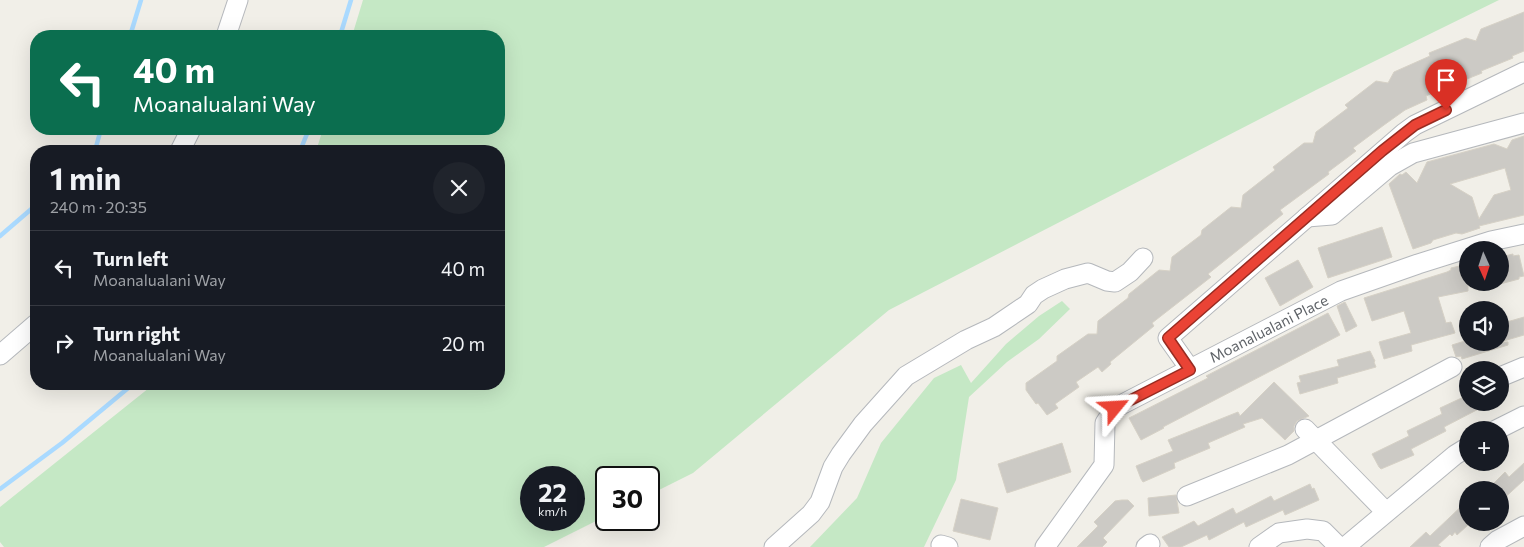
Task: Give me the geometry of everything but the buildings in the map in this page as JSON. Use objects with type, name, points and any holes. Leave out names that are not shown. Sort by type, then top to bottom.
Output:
[{"type":"street","points":[[228,30],[238,0]]},
{"type":"street","points":[[1190,370],[1168,338],[1382,151],[1415,125],[1524,72]]},
{"type":"street","points":[[1307,217],[1332,215],[1402,158],[1524,123]]},
{"type":"street","name":"Moanalualani Place","points":[[1045,547],[1104,465],[1106,423],[1115,408],[1341,291],[1491,241],[1524,234]]},
{"type":"street","points":[[774,547],[816,508],[826,489],[833,467],[863,424],[906,376],[966,340],[994,327],[1028,304],[1034,295],[1065,278],[1088,273],[1106,281],[1115,282],[1130,272],[1143,258]]},
{"type":"street","points":[[0,355],[30,329]]},
{"type":"street","points":[[1188,496],[1288,455],[1310,435],[1452,367]]},
{"type":"street","points":[[1509,373],[1524,367]]},
{"type":"street","points":[[1509,424],[1524,416]]},
{"type":"street","points":[[1310,435],[1386,512]]},
{"type":"street","points":[[1345,547],[1459,452]]},
{"type":"street","points":[[1490,547],[1498,540],[1524,526]]},
{"type":"street","points":[[1259,547],[1279,533],[1307,529],[1323,531],[1339,547]]},
{"type":"green space","points":[[363,0],[1499,0],[1316,90],[889,310],[693,473],[660,490],[660,466],[595,466],[595,522],[585,526],[585,466],[520,466],[520,531],[576,531],[544,547],[4,547],[0,542],[0,507],[146,390],[505,390],[505,145],[318,145],[321,135],[505,135],[505,30],[354,30]]},
{"type":"green space","points":[[1062,301],[1070,309],[1039,339],[1007,362],[969,397],[956,480],[924,547],[810,547],[857,498],[881,443],[934,378],[961,365],[971,383],[1006,344],[1039,316]]},
{"type":"waterway","points":[[132,30],[141,0]]},
{"type":"waterway","points":[[342,30],[351,0]]},
{"type":"waterway","points":[[97,145],[99,135]]},
{"type":"waterway","points":[[302,145],[307,135]]},
{"type":"waterway","points":[[0,236],[30,210]]},
{"type":"waterway","points":[[0,489],[62,443],[126,390]]},
{"type":"route","points":[[1115,408],[1190,370],[1168,338],[1382,151],[1415,125],[1446,110]]}]
